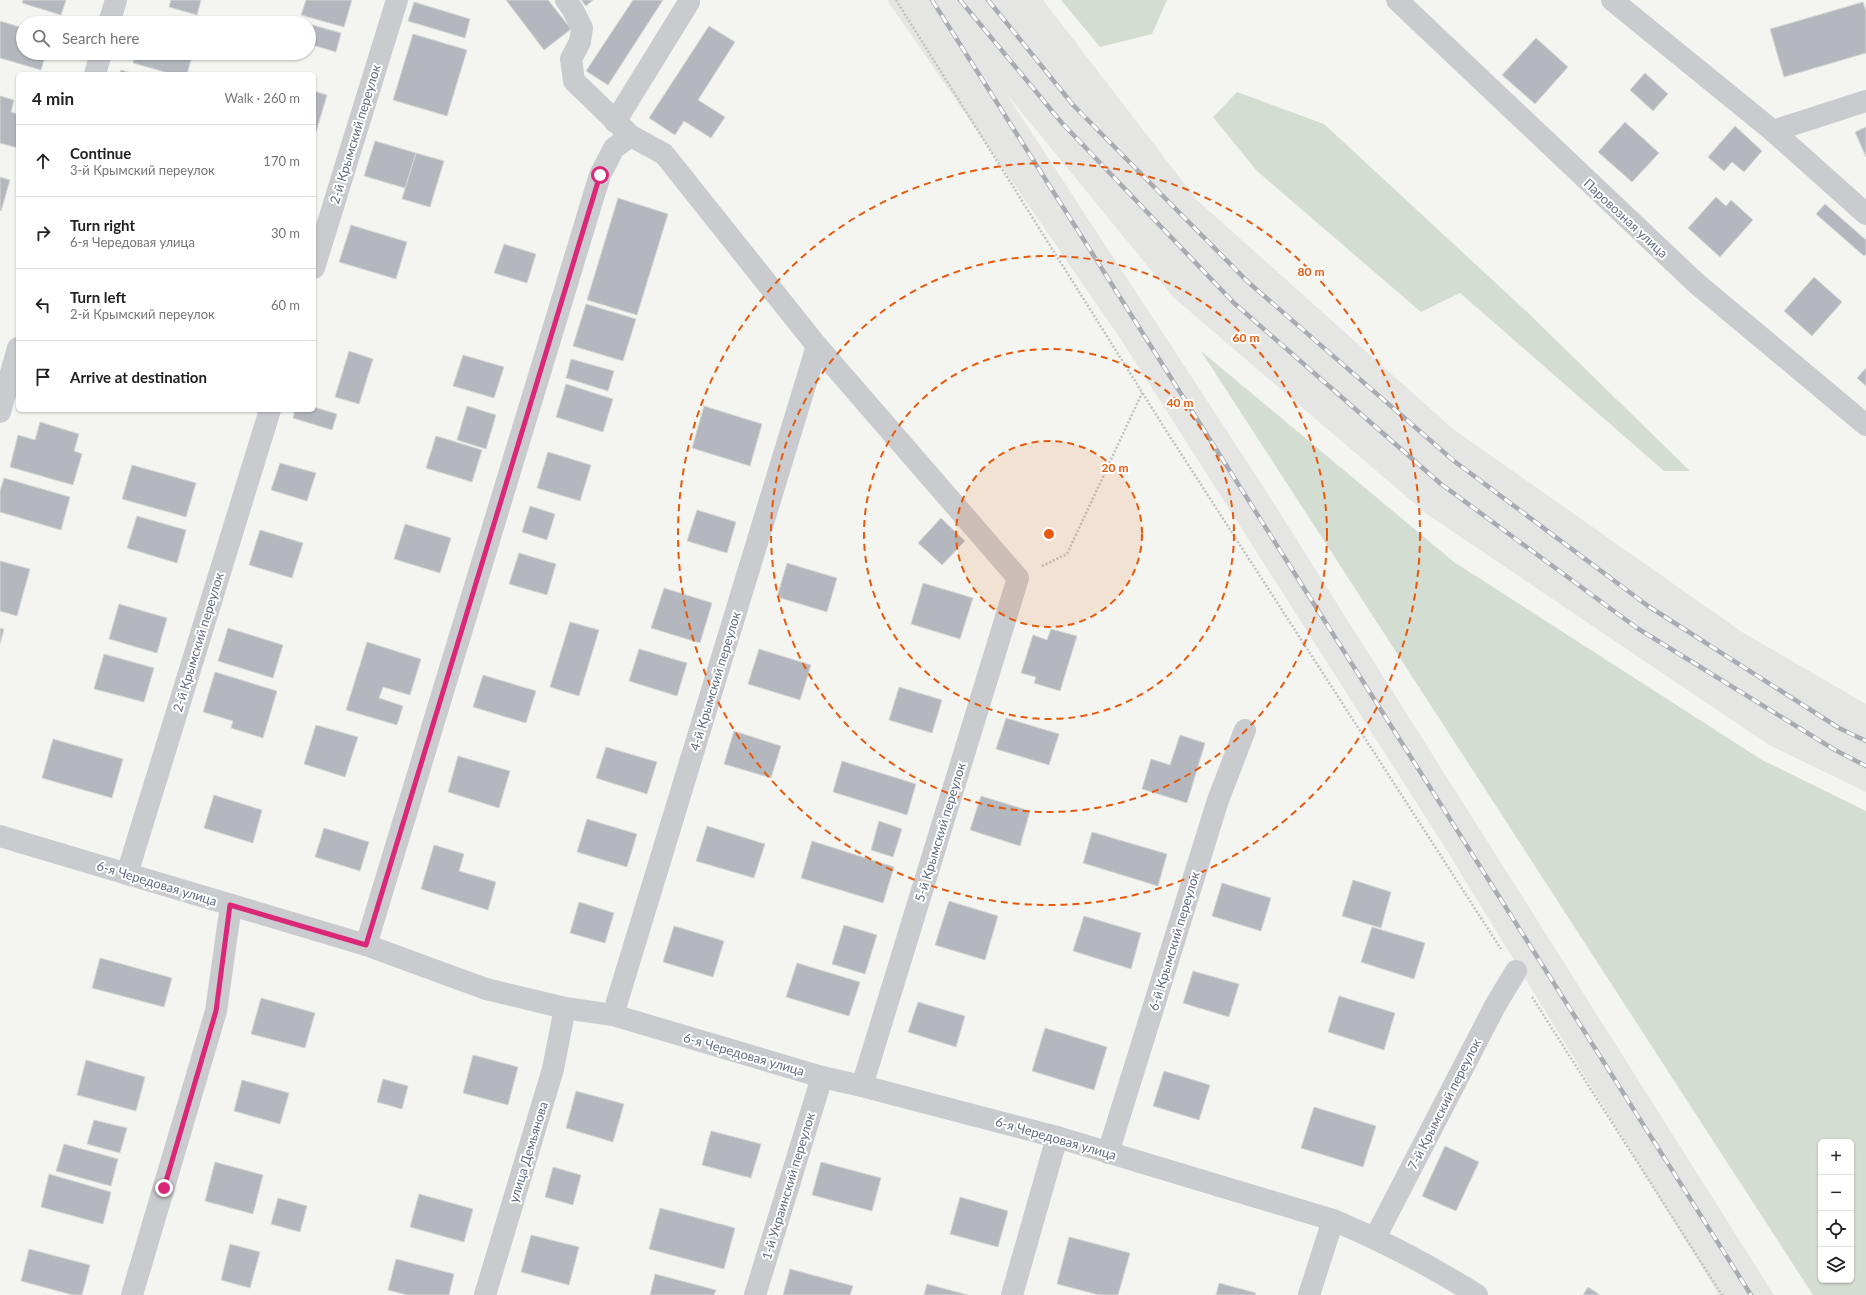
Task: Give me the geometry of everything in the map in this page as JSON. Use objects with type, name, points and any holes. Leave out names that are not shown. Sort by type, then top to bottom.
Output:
[{"type":"street","points":[[111,16],[116,0]]},
{"type":"street","name":"2-й Крымский переулок","points":[[316,262],[397,0]]},
{"type":"street","points":[[566,0],[582,28],[580,42],[571,59],[574,81],[623,129],[664,154],[817,346],[1018,578]]},
{"type":"street","name":"Паровозная улица","points":[[1397,0],[1696,283],[1866,425]]},
{"type":"street","points":[[1612,0],[1773,131],[1866,214]]},
{"type":"street","points":[[366,945],[600,175],[689,2]]},
{"type":"street","points":[[96,72],[99,60]]},
{"type":"street","points":[[1773,131],[1866,101]]},
{"type":"street","name":"4-й Крымский переулок","points":[[613,1015],[817,346]]},
{"type":"street","points":[[0,412],[16,355]]},
{"type":"street","name":"2-й Крымский переулок","points":[[127,874],[269,412]]},
{"type":"street","name":"5-й Крымский переулок","points":[[862,1086],[1018,578]]},
{"type":"street","name":"6-й Крымский переулок","points":[[1108,1152],[1218,800],[1245,730]]},
{"type":"street","name":"6-я Чередовая улица","points":[[0,836],[366,945],[486,989],[565,1008],[613,1015],[822,1077],[1057,1137],[1333,1220],[1375,1238],[1450,1278],[1477,1295]]},
{"type":"street","points":[[132,1295],[216,1011],[230,905]]},
{"type":"street","name":"7-й Крымский переулок","points":[[1375,1238],[1495,1006],[1516,971]]},
{"type":"street","name":"улица Демьянова","points":[[485,1295],[553,1070],[565,1008]]},
{"type":"street","name":"1-й Украинский переулок","points":[[755,1295],[822,1077]]},
{"type":"street","points":[[1012,1295],[1057,1137]]},
{"type":"street","points":[[1309,1295],[1333,1220]]},
{"type":"path","points":[[896,0],[1142,393],[1516,971],[1722,1295]]},
{"type":"path","points":[[1018,578],[1067,554],[1142,393]]},
{"type":"shaded area","points":[[887,0],[1043,0],[1197,200],[1453,429],[1742,632],[1866,704],[1866,792],[1769,745],[1428,515],[1173,297],[1005,92],[1259,480],[1774,1295],[1719,1295],[1446,849],[1122,341]]},
{"type":"shaded area","points":[[1061,0],[1167,0],[1152,34],[1100,47]]},
{"type":"shaded area","points":[[1237,92],[1324,124],[1526,311],[1690,471],[1664,471],[1460,293],[1421,312],[1257,171],[1213,117]]},
{"type":"shaded area","points":[[1201,351],[1454,562],[1762,760],[1866,811],[1866,1295],[1813,1295]]},
{"type":"building","points":[[23,0],[66,0],[61,15],[22,3]]},
{"type":"building","points":[[171,0],[201,0],[197,15],[169,7]]},
{"type":"building","points":[[306,0],[352,0],[344,27],[316,19],[316,16],[301,15]]},
{"type":"building","points":[[506,0],[548,0],[571,29],[544,50]]},
{"type":"building","points":[[581,0],[593,0],[586,6]]},
{"type":"building","points":[[633,0],[663,0],[608,85],[586,71]]},
{"type":"building","points":[[414,2],[470,19],[465,38],[408,21]]},
{"type":"building","points":[[1863,2],[1866,11],[1866,53],[1784,77],[1770,29]]},
{"type":"building","points":[[0,21],[16,26],[16,60],[44,60],[41,70],[0,58]]},
{"type":"building","points":[[316,26],[341,33],[336,52],[316,46]]},
{"type":"building","points":[[709,26],[735,42],[698,100],[725,117],[711,138],[684,121],[675,135],[649,118]]},
{"type":"building","points":[[413,34],[467,50],[447,116],[393,100]]},
{"type":"building","points":[[1536,38],[1568,67],[1535,104],[1502,75]]},
{"type":"building","points":[[134,60],[191,60],[188,72],[165,72],[133,63]]},
{"type":"building","points":[[1645,73],[1668,94],[1653,111],[1630,90]]},
{"type":"building","points":[[316,92],[327,95],[316,132]]},
{"type":"building","points":[[0,96],[14,100],[11,112],[16,113],[16,147],[0,143]]},
{"type":"building","points":[[1625,122],[1659,153],[1632,182],[1598,152]]},
{"type":"building","points":[[1735,126],[1762,151],[1744,172],[1732,162],[1724,171],[1708,157]]},
{"type":"building","points":[[1866,127],[1866,157],[1855,132]]},
{"type":"building","points":[[375,141],[416,153],[405,188],[364,176]]},
{"type":"building","points":[[416,153],[444,161],[430,207],[402,199]]},
{"type":"building","points":[[0,177],[10,180],[1,211],[0,210]]},
{"type":"building","points":[[1716,197],[1726,206],[1731,200],[1753,220],[1720,257],[1688,228]]},
{"type":"building","points":[[618,198],[668,214],[637,315],[587,300]]},
{"type":"building","points":[[1825,204],[1866,240],[1866,254],[1864,256],[1816,214]]},
{"type":"building","points":[[351,225],[407,242],[396,279],[339,262]]},
{"type":"building","points":[[504,244],[536,254],[527,283],[494,273]]},
{"type":"building","points":[[1814,277],[1842,302],[1812,336],[1784,311]]},
{"type":"building","points":[[586,304],[636,319],[623,361],[573,346]]},
{"type":"building","points":[[349,351],[373,359],[359,404],[335,397]]},
{"type":"building","points":[[463,355],[504,367],[494,398],[453,386]]},
{"type":"building","points":[[571,359],[614,371],[608,391],[566,378]]},
{"type":"building","points":[[1866,368],[1866,386],[1857,378]]},
{"type":"building","points":[[566,384],[613,399],[603,432],[556,417]]},
{"type":"building","points":[[467,406],[496,415],[486,449],[457,440]]},
{"type":"building","points":[[704,406],[762,424],[750,466],[692,448]]},
{"type":"building","points":[[316,408],[337,414],[332,430],[293,418],[294,412],[316,412]]},
{"type":"building","points":[[40,422],[79,434],[74,451],[82,454],[73,485],[10,467],[18,435],[35,440]]},
{"type":"building","points":[[436,436],[482,450],[472,482],[426,468]]},
{"type":"building","points":[[548,452],[591,465],[580,501],[537,488]]},
{"type":"building","points":[[280,463],[316,473],[307,501],[271,490]]},
{"type":"building","points":[[132,465],[196,483],[186,517],[122,499]]},
{"type":"building","points":[[4,478],[70,497],[61,530],[0,512],[0,491]]},
{"type":"building","points":[[530,506],[555,514],[547,540],[522,532]]},
{"type":"building","points":[[697,510],[736,522],[727,553],[687,541]]},
{"type":"building","points":[[137,516],[186,530],[177,563],[127,548]]},
{"type":"building","points":[[941,518],[965,541],[942,565],[918,543]]},
{"type":"building","points":[[405,524],[451,538],[440,573],[394,559]]},
{"type":"building","points":[[260,530],[303,543],[292,578],[249,565]]},
{"type":"building","points":[[519,553],[556,564],[547,595],[509,584]]},
{"type":"building","points":[[0,561],[30,569],[17,616],[0,611]]},
{"type":"building","points":[[787,563],[837,578],[827,612],[777,597]]},
{"type":"building","points":[[923,583],[973,598],[960,639],[911,624]]},
{"type":"building","points":[[664,588],[712,603],[700,643],[651,628]]},
{"type":"building","points":[[119,604],[167,618],[157,653],[109,639]]},
{"type":"building","points":[[570,622],[599,630],[579,696],[550,687]]},
{"type":"building","points":[[0,628],[4,629],[0,644]]},
{"type":"building","points":[[228,628],[283,645],[273,678],[218,661]]},
{"type":"building","points":[[1051,629],[1077,636],[1060,691],[1034,683],[1036,677],[1021,673],[1033,635],[1047,640]]},
{"type":"building","points":[[367,642],[421,659],[410,695],[383,687],[379,698],[403,706],[397,725],[346,710]]},
{"type":"building","points":[[639,649],[687,663],[677,696],[629,681]]},
{"type":"building","points":[[759,649],[811,665],[800,700],[748,684]]},
{"type":"building","points":[[104,654],[154,668],[144,702],[94,689]]},
{"type":"building","points":[[215,672],[277,691],[263,738],[231,728],[233,721],[203,712]]},
{"type":"building","points":[[483,675],[536,691],[526,723],[473,707]]},
{"type":"building","points":[[899,687],[942,700],[932,733],[889,720]]},
{"type":"building","points":[[1006,718],[1059,734],[1049,765],[996,749]]},
{"type":"building","points":[[316,725],[358,737],[345,777],[304,764]]},
{"type":"building","points":[[734,731],[781,746],[771,778],[724,764]]},
{"type":"building","points":[[1180,735],[1205,743],[1187,803],[1142,789],[1151,759],[1170,765]]},
{"type":"building","points":[[53,739],[123,759],[112,798],[42,778]]},
{"type":"building","points":[[606,747],[657,762],[647,794],[596,778]]},
{"type":"building","points":[[458,756],[510,771],[499,808],[448,792]]},
{"type":"building","points":[[842,761],[916,784],[907,815],[833,792]]},
{"type":"building","points":[[214,795],[262,810],[253,843],[204,828]]},
{"type":"building","points":[[981,796],[1030,811],[1020,846],[970,830]]},
{"type":"building","points":[[587,819],[637,834],[627,867],[577,852]]},
{"type":"building","points":[[879,821],[902,829],[893,857],[871,850]]},
{"type":"building","points":[[707,826],[765,844],[754,878],[696,861]]},
{"type":"building","points":[[324,828],[369,842],[360,871],[315,857]]},
{"type":"building","points":[[1092,832],[1167,854],[1158,886],[1083,863]]},
{"type":"building","points":[[812,841],[894,867],[883,903],[801,878]]},
{"type":"building","points":[[434,845],[464,854],[459,871],[496,882],[488,910],[421,889]]},
{"type":"building","points":[[1353,880],[1391,892],[1381,928],[1342,916]]},
{"type":"building","points":[[1222,883],[1271,898],[1261,931],[1212,916]]},
{"type":"building","points":[[949,901],[998,916],[985,960],[935,945]]},
{"type":"building","points":[[579,902],[614,913],[605,943],[570,933]]},
{"type":"building","points":[[1084,916],[1141,933],[1131,969],[1073,951]]},
{"type":"building","points":[[844,925],[877,935],[865,974],[832,964]]},
{"type":"building","points":[[674,926],[724,941],[713,977],[663,962]]},
{"type":"building","points":[[1372,927],[1425,943],[1414,979],[1361,962]]},
{"type":"building","points":[[100,958],[172,978],[164,1007],[92,988]]},
{"type":"building","points":[[797,963],[860,982],[849,1016],[786,997]]},
{"type":"building","points":[[1193,971],[1239,984],[1229,1017],[1183,1003]]},
{"type":"building","points":[[1339,996],[1395,1013],[1384,1050],[1328,1032]]},
{"type":"building","points":[[261,998],[315,1013],[305,1048],[251,1034]]},
{"type":"building","points":[[918,1002],[965,1016],[956,1047],[908,1032]]},
{"type":"building","points":[[1045,1028],[1107,1047],[1094,1090],[1032,1071]]},
{"type":"building","points":[[473,1055],[518,1067],[508,1105],[463,1093]]},
{"type":"building","points":[[86,1060],[145,1077],[136,1111],[77,1095]]},
{"type":"building","points":[[1164,1071],[1210,1085],[1199,1120],[1153,1106]]},
{"type":"building","points":[[383,1079],[408,1086],[402,1109],[377,1102]]},
{"type":"building","points":[[242,1080],[289,1093],[280,1124],[234,1111]]},
{"type":"building","points":[[576,1091],[624,1104],[613,1142],[566,1128]]},
{"type":"building","points":[[1314,1107],[1376,1126],[1363,1167],[1301,1148]]},
{"type":"building","points":[[94,1120],[127,1128],[120,1153],[87,1144]]},
{"type":"building","points":[[711,1131],[761,1144],[751,1178],[702,1165]]},
{"type":"building","points":[[64,1144],[118,1159],[111,1186],[56,1171]]},
{"type":"building","points":[[1445,1146],[1479,1162],[1456,1211],[1422,1196]]},
{"type":"building","points":[[215,1162],[263,1175],[253,1214],[205,1201]]},
{"type":"building","points":[[821,1162],[881,1178],[872,1211],[812,1195]]},
{"type":"building","points":[[553,1167],[581,1175],[573,1205],[545,1197]]},
{"type":"building","points":[[49,1174],[111,1192],[103,1224],[41,1207]]},
{"type":"building","points":[[419,1194],[473,1209],[464,1242],[410,1227]]},
{"type":"building","points":[[960,1197],[1008,1211],[998,1247],[950,1234]]},
{"type":"building","points":[[278,1198],[307,1206],[300,1232],[271,1224]]},
{"type":"building","points":[[660,1208],[735,1228],[724,1269],[649,1249]]},
{"type":"building","points":[[531,1235],[579,1247],[569,1285],[521,1272]]},
{"type":"building","points":[[1069,1237],[1130,1253],[1118,1295],[1099,1295],[1057,1284]]},
{"type":"building","points":[[230,1244],[260,1252],[250,1288],[221,1280]]},
{"type":"building","points":[[29,1249],[90,1265],[82,1295],[73,1295],[21,1281]]},
{"type":"building","points":[[396,1259],[454,1274],[449,1295],[407,1295],[388,1290]]},
{"type":"building","points":[[790,1269],[853,1286],[850,1295],[783,1295]]},
{"type":"building","points":[[655,1274],[716,1290],[714,1295],[650,1295]]},
{"type":"building","points":[[1219,1283],[1256,1293],[1255,1295],[1216,1295]]},
{"type":"building","points":[[927,1284],[968,1295],[924,1295]]},
{"type":"building","points":[[1588,1287],[1600,1295],[1583,1295]]},
{"type":"railway","points":[[932,0],[1751,1295]]},
{"type":"railway","points":[[960,0],[1062,123],[1234,303],[1441,484],[1637,628],[1835,750],[1866,766]]},
{"type":"railway","points":[[988,0],[1074,106],[1248,282],[1454,461],[1648,606],[1839,728],[1866,741]]},
{"type":"route","points":[[164,1188],[216,1011],[230,905],[366,945],[600,175]]}]
